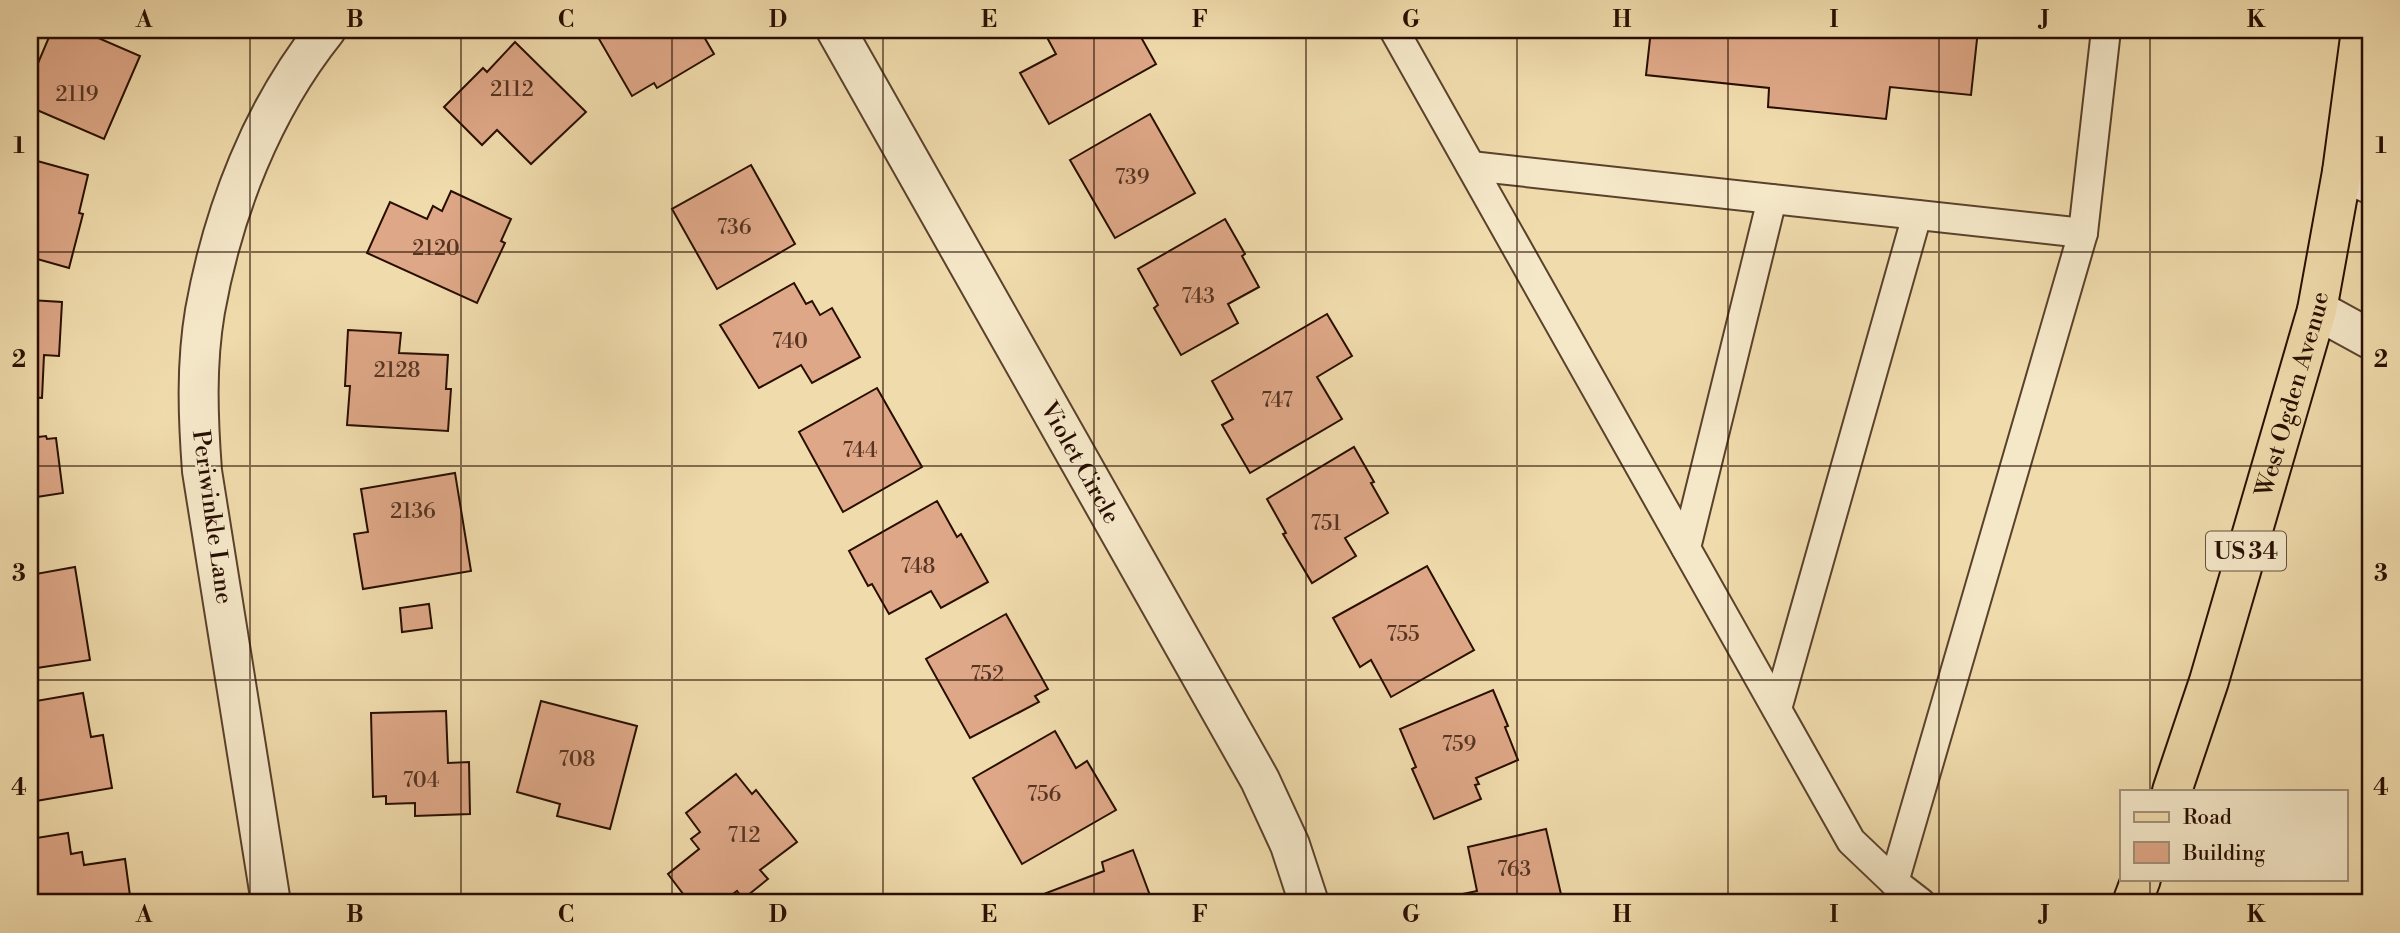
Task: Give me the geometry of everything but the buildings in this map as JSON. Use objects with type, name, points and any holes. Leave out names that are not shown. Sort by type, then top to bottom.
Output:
[{"type":"main road","name":"West Ogden Avenue","points":[[2172,790],[2209,681],[2356,178],[2361,30]]},
{"type":"main road","points":[[2132,903],[2141,880]]},
{"type":"street","name":"Periwinkle Lane","points":[[271,903],[202,471],[198,413],[200,358],[205,312],[228,215],[259,139],[287,86],[326,30]]},
{"type":"street","name":"Violet Circle","points":[[836,30],[1260,780],[1290,845],[1309,903]]},
{"type":"street","points":[[2316,310],[2370,339]]},
{"type":"lane","points":[[1394,30],[1851,841],[1894,882],[1921,903]]},
{"type":"lane","points":[[1894,882],[2082,233],[2106,30]]},
{"type":"lane","points":[[1471,166],[2082,233]]},
{"type":"lane","points":[[1686,548],[1772,199]]},
{"type":"lane","points":[[1777,709],[1917,215]]}]
